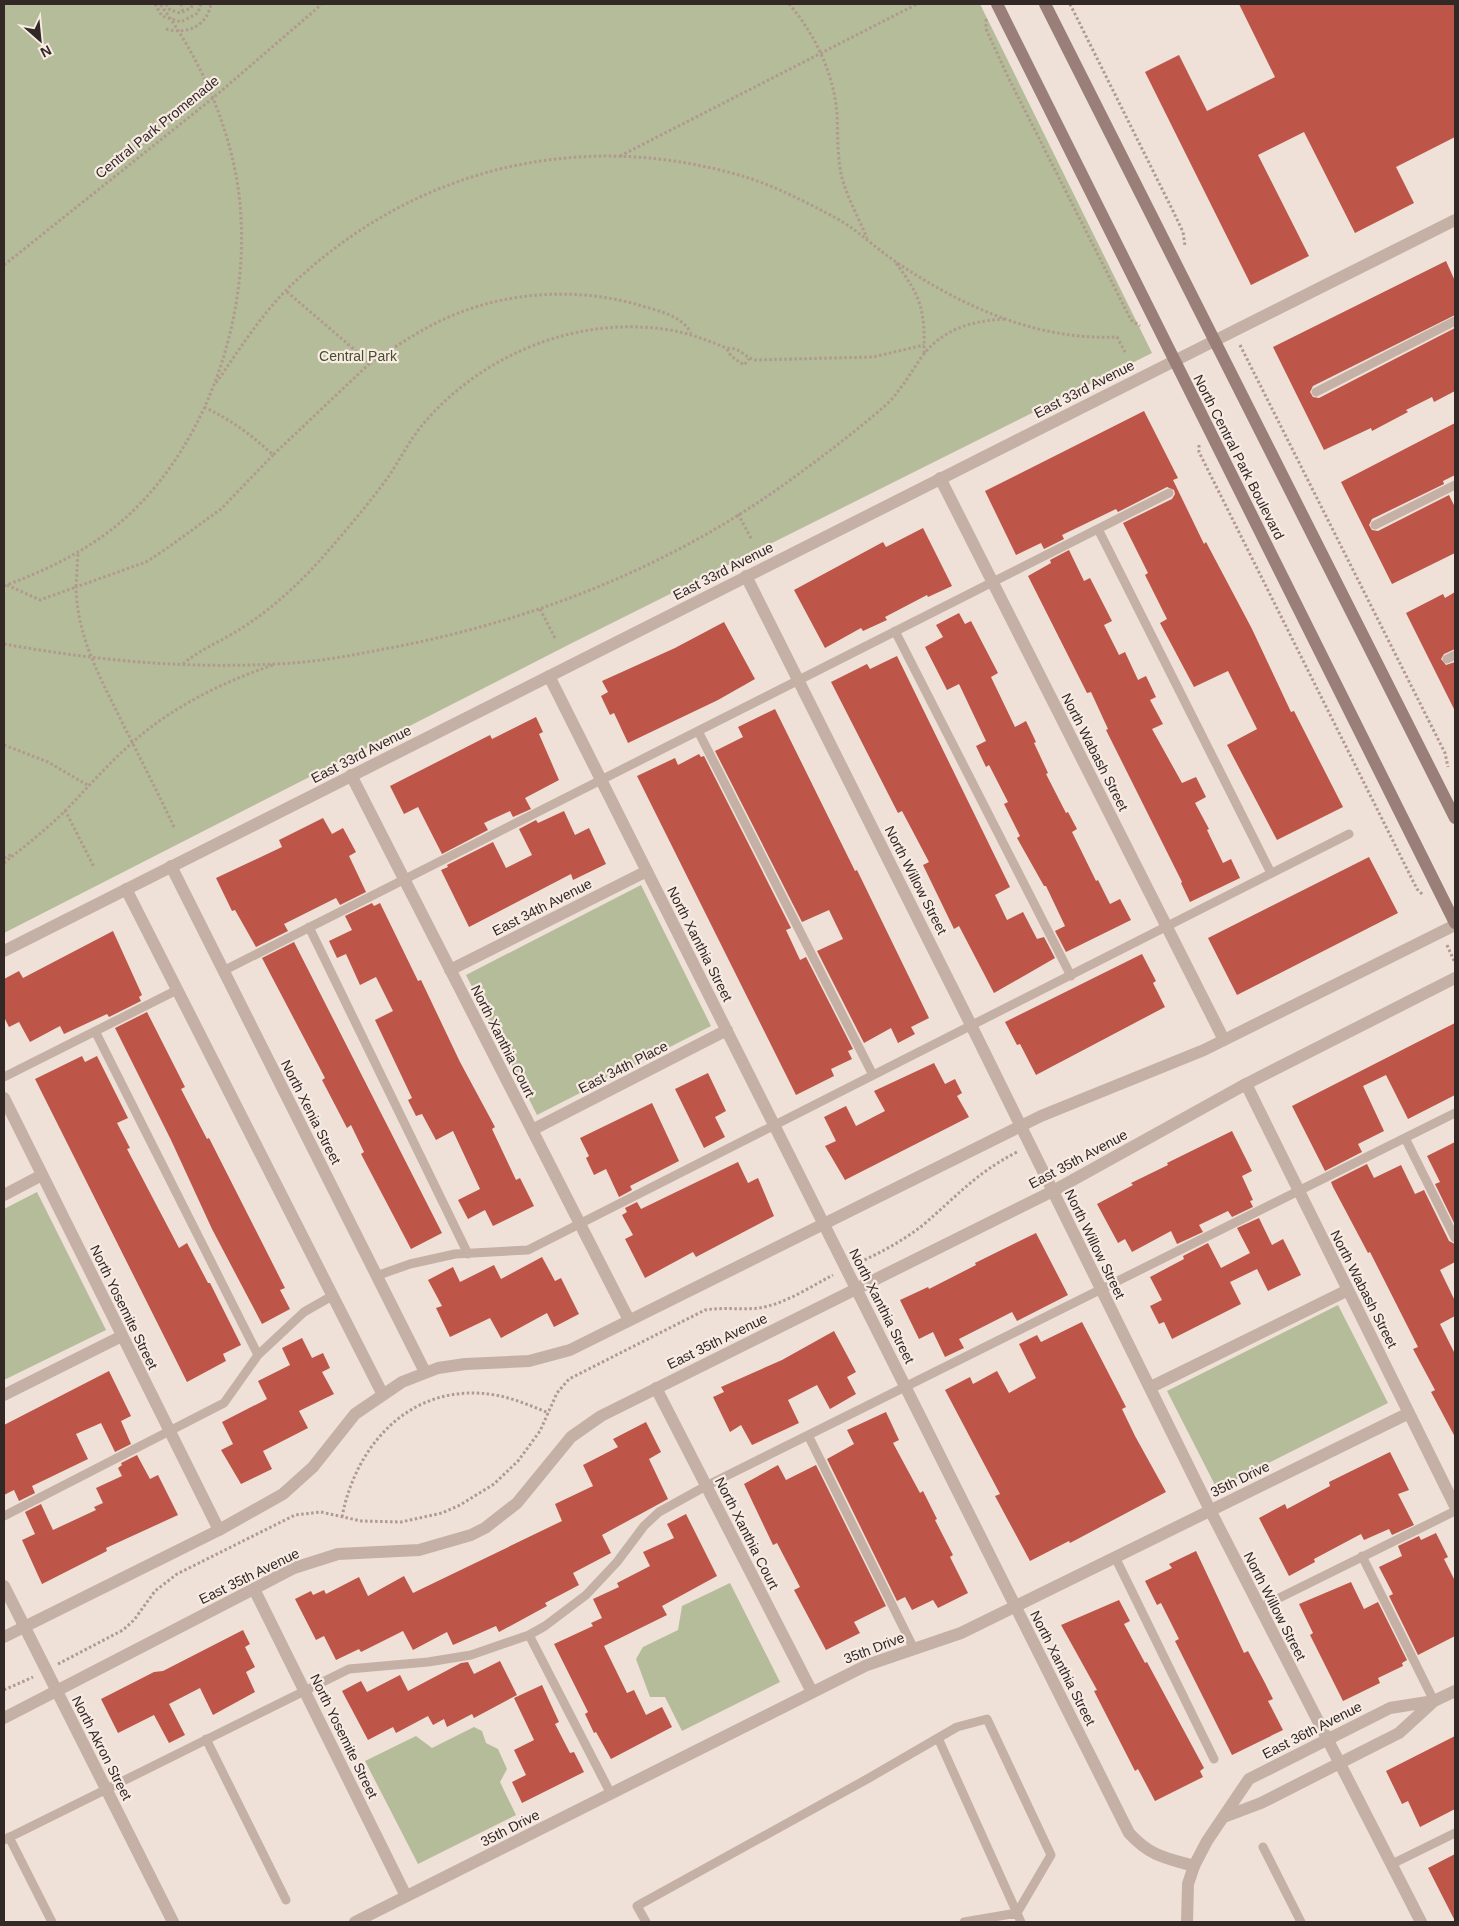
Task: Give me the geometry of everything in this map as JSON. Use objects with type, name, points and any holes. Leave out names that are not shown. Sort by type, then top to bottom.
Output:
[{"type":"main road","name":"North Central Park Boulevard","points":[[997,4],[1455,924]]},
{"type":"main road","points":[[1045,4],[1455,818]]},
{"type":"street","name":"East 33rd Avenue","points":[[4,950],[1455,220]]},
{"type":"street","name":"North Wabash Street","points":[[940,478],[1224,1040]]},
{"type":"street","name":"North Willow Street","points":[[746,576],[1151,1387],[1259,1608],[1421,1922]]},
{"type":"street","name":"North Xanthia Street","points":[[549,676],[1129,1833],[1143,1848],[1159,1856],[1194,1866]]},
{"type":"street","name":"North Xanthia Court","points":[[351,776],[629,1320]]},
{"type":"street","name":"North Xenia Street","points":[[171,866],[425,1372]]},
{"type":"street","name":"East 34th Avenue","points":[[450,970],[647,871]]},
{"type":"street","points":[[126,889],[382,1394]]},
{"type":"street","points":[[4,1637],[219,1530],[291,1489],[314,1466],[355,1414],[402,1382],[425,1372],[465,1364],[508,1363],[544,1358],[570,1350],[1019,1126],[1224,1040],[1455,924]]},
{"type":"street","name":"East 35th Avenue","points":[[4,1718],[294,1568],[319,1559],[354,1552],[419,1550],[470,1535],[485,1528],[516,1503],[560,1448],[586,1425],[656,1388],[1053,1191],[1246,1084],[1455,978]]},
{"type":"street","name":"East 34th Place","points":[[532,1130],[727,1030]]},
{"type":"street","name":"North Wabash Street","points":[[1246,1084],[1455,1506]]},
{"type":"street","name":"North Yosemite Street","points":[[4,1098],[219,1530]]},
{"type":"street","points":[[4,1195],[42,1176]]},
{"type":"street","points":[[1151,1387],[1348,1290]]},
{"type":"street","points":[[4,1395],[122,1336]]},
{"type":"street","name":"North Xanthia Court","points":[[656,1388],[812,1692]]},
{"type":"street","name":"35th Drive","points":[[355,1922],[867,1665],[961,1633],[1409,1413]]},
{"type":"street","name":"North Akron Street","points":[[4,1586],[173,1922]]},
{"type":"street","name":"North Yosemite Street","points":[[254,1589],[406,1896]]},
{"type":"street","name":"East 36th Avenue","points":[[1194,1866],[1249,1779],[1390,1708],[1434,1701],[1455,1691]]},
{"type":"street","name":"East 36th Avenue","points":[[1224,1817],[1261,1803],[1399,1733],[1434,1701]]},
{"type":"street","points":[[1187,1922],[1188,1884],[1194,1866]]},
{"type":"lane","points":[[1316,392],[1455,321]]},
{"type":"lane","points":[[1375,525],[1455,484]]},
{"type":"lane","points":[[223,971],[1169,493]]},
{"type":"lane","points":[[1098,529],[1271,873]]},
{"type":"lane","points":[[895,631],[1071,976]]},
{"type":"lane","points":[[698,731],[873,1075]]},
{"type":"lane","points":[[376,1276],[410,1264],[455,1254],[528,1250],[581,1225],[774,1125],[1349,834]]},
{"type":"lane","points":[[309,927],[468,1254]]},
{"type":"lane","points":[[4,1077],[177,990]]},
{"type":"lane","points":[[94,1031],[258,1355]]},
{"type":"lane","points":[[52,1922],[6,1838],[349,1669],[428,1662],[471,1655],[529,1635],[545,1626],[586,1595],[616,1562],[644,1526],[659,1512],[706,1486],[1455,1113]]},
{"type":"lane","points":[[1405,1138],[1455,1238]]},
{"type":"lane","points":[[4,1516],[168,1430],[224,1403],[258,1355],[304,1312],[332,1296]]},
{"type":"lane","points":[[808,1435],[914,1649]]},
{"type":"lane","points":[[1259,1608],[1455,1511]]},
{"type":"lane","points":[[1362,1556],[1434,1701]]},
{"type":"lane","points":[[1115,1557],[1214,1759]]},
{"type":"lane","points":[[529,1635],[611,1794]]},
{"type":"lane","points":[[646,1922],[637,1906],[869,1778],[957,1727],[987,1719],[1051,1855],[1016,1913],[964,1922]]},
{"type":"lane","points":[[938,1738],[1021,1922]]},
{"type":"lane","points":[[206,1739],[286,1900]]},
{"type":"lane","points":[[1392,1864],[1455,1833]]},
{"type":"lane","points":[[1263,1847],[1301,1922]]},
{"type":"path","points":[[155,4],[162,16],[181,22],[193,18],[198,13],[202,4]]},
{"type":"path","points":[[160,4],[174,12],[183,12],[191,8],[193,4]]},
{"type":"path","points":[[176,4],[181,4],[183,12]]},
{"type":"path","points":[[166,29],[189,30],[202,22],[211,4]]},
{"type":"path","name":"Central Park Promenade","points":[[4,265],[214,98],[322,4]]},
{"type":"path","points":[[789,4],[801,18],[820,53],[834,93],[842,179],[868,240]]},
{"type":"path","points":[[620,156],[917,4]]},
{"type":"path","points":[[1070,4],[1173,210],[1183,232],[1187,255]]},
{"type":"path","points":[[166,7],[214,98],[236,176],[241,218],[242,251],[231,329],[216,383]]},
{"type":"path","points":[[984,10],[986,29],[1009,79],[1126,312],[1131,320],[1145,330]]},
{"type":"path","points":[[5,585],[28,578],[78,552],[123,520],[150,493],[190,437],[216,383],[249,336],[286,291],[324,256],[364,227],[442,186],[479,174],[529,162],[558,157],[620,156],[691,163],[736,174],[783,191],[837,219],[895,261],[965,302],[1007,319],[1057,335],[1087,339],[1117,337],[1125,352]]},
{"type":"path","points":[[895,261],[915,288],[922,308],[924,355]]},
{"type":"path","points":[[286,291],[370,363]]},
{"type":"path","points":[[5,585],[40,600],[146,562],[221,509],[273,455],[370,363],[414,335],[455,314],[483,305],[536,296],[570,294],[626,301],[683,322],[691,334]]},
{"type":"path","points":[[4,644],[91,659],[183,664],[276,664],[357,654],[420,642],[472,630],[540,608],[615,579],[662,557],[738,514],[786,483],[859,428],[902,387],[935,342],[969,323],[1007,319]]},
{"type":"path","points":[[183,664],[196,654],[232,634],[279,601],[321,559],[385,481],[423,424],[457,391],[487,367],[560,335],[598,329],[635,327],[691,334],[727,348],[735,349],[749,359],[873,357],[924,344]]},
{"type":"path","points":[[1232,332],[1445,752],[1448,770]]},
{"type":"path","points":[[727,348],[731,356],[744,365],[749,359]]},
{"type":"path","points":[[204,407],[232,420],[273,455]]},
{"type":"path","points":[[1198,438],[1199,452],[1274,603],[1417,889],[1427,899]]},
{"type":"path","points":[[738,514],[752,540]]},
{"type":"path","points":[[78,552],[76,587],[80,628],[91,659],[174,827]]},
{"type":"path","points":[[540,608],[555,638]]},
{"type":"path","points":[[4,863],[66,810],[132,742],[155,724],[201,695],[248,673],[276,664]]},
{"type":"path","points":[[4,745],[48,762],[89,786]]},
{"type":"path","points":[[66,810],[94,867]]},
{"type":"path","points":[[4,858],[18,852]]},
{"type":"path","points":[[860,1262],[905,1238],[986,1169],[1018,1152]]},
{"type":"path","points":[[63,1662],[123,1630],[134,1620],[155,1591],[177,1574],[295,1515],[321,1512],[380,1523],[401,1522],[442,1513],[460,1506],[505,1475],[529,1449],[562,1385],[577,1373],[694,1315],[715,1308],[747,1308],[772,1305],[833,1275]]},
{"type":"path","points":[[342,1517],[352,1477],[368,1449],[386,1429],[408,1412],[440,1399],[477,1394],[514,1399],[549,1413]]},
{"type":"path","points":[[4,1690],[36,1675]]},
{"type":"green space","name":"Central Park","points":[[4,4],[980,4],[1152,353],[574,642],[4,933]]},
{"type":"green space","points":[[641,885],[711,1026],[537,1115],[466,975]]},
{"type":"green space","points":[[37,1192],[106,1330],[4,1380],[4,1209]]},
{"type":"green space","points":[[1338,1305],[1388,1403],[1217,1489],[1167,1391]]},
{"type":"green space","points":[[730,1583],[780,1682],[682,1731],[665,1697],[650,1697],[636,1659],[643,1647],[678,1630],[682,1606]]},
{"type":"green space","points":[[474,1727],[482,1731],[486,1743],[498,1749],[507,1769],[500,1782],[516,1815],[418,1864],[365,1761],[416,1736],[432,1748]]},
{"type":"building","points":[[1239,4],[1455,4],[1455,137],[1396,167],[1414,203],[1355,233],[1304,132],[1258,155],[1309,256],[1251,285],[1145,72],[1179,55],[1207,111],[1275,77]]},
{"type":"building","points":[[1446,261],[1455,281],[1455,315],[1313,386],[1310,392],[1313,397],[1319,398],[1455,328],[1455,391],[1434,402],[1432,397],[1406,410],[1408,412],[1372,431],[1371,428],[1324,450],[1273,347]]},
{"type":"building","points":[[1144,411],[1178,478],[1173,480],[1204,544],[1206,542],[1252,629],[1291,712],[1294,711],[1343,807],[1277,840],[1227,745],[1257,729],[1228,671],[1194,687],[1160,623],[1167,619],[1145,575],[1148,573],[1123,523],[1172,499],[1175,494],[1174,490],[1167,487],[1118,512],[1116,509],[1062,535],[1064,539],[1044,549],[1041,543],[1016,555],[985,491]]},
{"type":"building","points":[[1455,423],[1455,475],[1443,481],[1444,484],[1372,519],[1369,525],[1372,530],[1378,531],[1449,495],[1455,507],[1455,553],[1392,584],[1341,482]]},
{"type":"building","points":[[923,528],[952,586],[928,597],[927,595],[885,617],[887,620],[863,631],[861,628],[825,648],[794,590],[883,542],[886,547]]},
{"type":"building","points":[[1069,550],[1084,581],[1090,578],[1112,621],[1104,625],[1119,655],[1125,652],[1138,680],[1146,676],[1156,697],[1150,700],[1163,724],[1152,729],[1182,783],[1196,777],[1206,797],[1195,803],[1209,829],[1207,830],[1223,863],[1231,859],[1240,878],[1190,902],[1182,882],[1106,730],[1108,729],[1091,692],[1087,693],[1028,576],[1051,563],[1050,560]]},
{"type":"building","points":[[1455,592],[1455,649],[1444,654],[1441,659],[1446,665],[1455,662],[1455,711],[1406,613],[1443,594],[1445,598]]},
{"type":"building","points":[[959,613],[965,624],[971,621],[998,673],[991,677],[1015,727],[1026,721],[1048,773],[1046,774],[1066,813],[1068,812],[1077,829],[1072,832],[1096,881],[1098,880],[1110,904],[1120,899],[1131,920],[1066,952],[1055,931],[1065,926],[1046,886],[1044,886],[1017,838],[1020,836],[1004,804],[1008,802],[989,765],[986,767],[976,746],[986,741],[959,684],[947,690],[925,647],[943,637],[936,625]]},
{"type":"building","points":[[724,622],[755,679],[718,700],[628,743],[614,713],[610,715],[601,696],[608,692],[602,681],[675,648]]},
{"type":"building","points":[[897,656],[1010,887],[995,895],[1007,920],[1023,912],[1037,939],[1044,937],[1055,958],[994,993],[959,926],[954,929],[923,865],[929,862],[902,811],[898,813],[831,682],[867,664],[870,669]]},
{"type":"building","points":[[775,709],[855,871],[857,870],[929,1018],[911,1027],[915,1034],[898,1043],[891,1028],[864,1043],[817,951],[843,939],[829,910],[802,922],[715,751],[743,737],[738,727]]},
{"type":"building","points":[[536,717],[543,732],[539,734],[559,780],[525,798],[531,809],[513,817],[510,811],[484,823],[488,830],[442,854],[418,807],[404,814],[390,786],[490,735],[492,739]]},
{"type":"building","points":[[699,754],[701,757],[704,756],[791,928],[786,930],[800,960],[806,957],[853,1049],[848,1051],[852,1059],[831,1069],[834,1076],[796,1095],[637,776],[675,758],[678,765]]},
{"type":"building","points":[[564,811],[575,835],[589,828],[606,864],[573,880],[571,874],[469,927],[441,870],[448,867],[447,865],[493,842],[506,868],[532,855],[519,829],[536,820],[538,823]]},
{"type":"building","points":[[323,818],[332,834],[343,828],[356,852],[349,856],[366,892],[340,905],[336,898],[284,924],[288,931],[256,947],[235,910],[232,911],[216,878],[282,847],[279,840]]},
{"type":"building","points":[[1369,857],[1398,913],[1237,995],[1208,938]]},
{"type":"building","points":[[372,903],[374,906],[380,903],[418,981],[421,980],[460,1062],[495,1127],[492,1129],[516,1180],[520,1178],[534,1206],[493,1226],[485,1210],[468,1219],[458,1200],[480,1189],[453,1131],[436,1140],[422,1114],[416,1116],[408,1100],[412,1098],[375,1020],[393,1011],[376,977],[360,985],[346,954],[337,958],[329,941],[352,930],[345,916]]},
{"type":"building","points":[[113,931],[142,995],[139,997],[141,1001],[109,1017],[107,1014],[64,1034],[60,1026],[30,1042],[19,1022],[9,1027],[4,1017],[4,979],[19,971],[23,978]]},
{"type":"building","points":[[294,942],[442,1233],[411,1249],[361,1154],[364,1152],[351,1125],[347,1128],[322,1080],[325,1078],[262,958]]},
{"type":"building","points":[[1142,954],[1156,981],[1153,983],[1165,1007],[1036,1075],[1020,1044],[1017,1045],[1005,1022]]},
{"type":"building","points":[[147,1012],[185,1087],[181,1089],[207,1139],[209,1138],[285,1288],[280,1290],[290,1309],[262,1324],[212,1229],[171,1140],[115,1028]]},
{"type":"building","points":[[1455,1023],[1455,1095],[1408,1119],[1386,1075],[1363,1086],[1384,1131],[1358,1144],[1362,1152],[1325,1171],[1292,1106]]},
{"type":"building","points":[[82,1056],[85,1062],[97,1056],[128,1118],[117,1123],[130,1148],[127,1149],[179,1248],[187,1243],[208,1283],[210,1283],[241,1345],[223,1354],[226,1361],[187,1382],[35,1079]]},
{"type":"building","points":[[934,1063],[945,1084],[955,1079],[962,1093],[957,1096],[969,1117],[845,1180],[825,1146],[836,1141],[824,1117],[846,1106],[856,1126],[885,1111],[874,1091]]},
{"type":"building","points":[[708,1073],[726,1111],[715,1117],[725,1137],[704,1148],[675,1089]]},
{"type":"building","points":[[652,1103],[679,1161],[630,1186],[632,1190],[619,1197],[606,1169],[594,1175],[586,1158],[589,1156],[580,1138]]},
{"type":"building","points":[[1232,1131],[1252,1171],[1242,1176],[1253,1200],[1250,1201],[1253,1207],[1232,1217],[1228,1211],[1199,1225],[1203,1232],[1177,1244],[1171,1231],[1132,1252],[1125,1239],[1118,1243],[1097,1204],[1133,1185],[1131,1183],[1168,1165],[1167,1163]]},
{"type":"building","points":[[1455,1142],[1455,1225],[1435,1184],[1440,1182],[1427,1156]]},
{"type":"building","points":[[738,1162],[748,1183],[758,1178],[774,1216],[696,1257],[693,1252],[645,1278],[625,1239],[633,1235],[622,1215],[627,1212],[625,1208],[637,1202],[641,1209]]},
{"type":"building","points":[[1367,1164],[1374,1178],[1401,1165],[1415,1194],[1424,1190],[1449,1241],[1455,1244],[1455,1262],[1440,1270],[1455,1301],[1455,1316],[1440,1324],[1455,1354],[1455,1437],[1431,1392],[1435,1390],[1413,1349],[1418,1347],[1370,1252],[1368,1253],[1331,1182]]},
{"type":"building","points":[[1259,1218],[1272,1245],[1283,1239],[1301,1275],[1268,1291],[1257,1269],[1230,1282],[1241,1304],[1172,1339],[1164,1322],[1159,1324],[1150,1306],[1162,1300],[1150,1277],[1184,1259],[1183,1256],[1208,1243],[1221,1268],[1250,1253],[1237,1228]]},
{"type":"building","points":[[1036,1233],[1068,1295],[1017,1321],[1012,1312],[959,1339],[964,1348],[945,1357],[933,1332],[919,1339],[900,1300],[928,1287],[929,1289],[976,1265],[975,1263]]},
{"type":"building","points":[[542,1257],[555,1281],[561,1278],[579,1314],[554,1327],[547,1313],[501,1338],[490,1318],[450,1337],[436,1308],[442,1306],[428,1280],[453,1267],[460,1282],[494,1265],[501,1279]]},
{"type":"building","points":[[1082,1322],[1126,1407],[1122,1409],[1135,1436],[1166,1492],[1070,1543],[1069,1541],[1030,1561],[995,1496],[1000,1494],[945,1390],[970,1377],[973,1384],[997,1371],[1009,1393],[1036,1378],[1019,1344],[1037,1335],[1041,1342]]},
{"type":"building","points":[[834,1331],[856,1372],[847,1377],[856,1394],[830,1409],[817,1385],[788,1400],[799,1423],[752,1445],[741,1425],[730,1432],[713,1397],[724,1392],[721,1387],[782,1360]]},
{"type":"building","points":[[302,1338],[312,1358],[323,1353],[330,1368],[322,1372],[334,1394],[299,1411],[308,1428],[263,1451],[272,1469],[241,1484],[221,1450],[233,1444],[222,1422],[267,1399],[258,1381],[290,1365],[282,1348]]},
{"type":"building","points":[[109,1371],[131,1416],[121,1421],[131,1444],[115,1452],[101,1423],[76,1434],[88,1459],[32,1486],[35,1493],[19,1501],[14,1490],[4,1495],[4,1425]]},
{"type":"building","points":[[886,1412],[899,1440],[893,1443],[920,1493],[923,1491],[937,1519],[935,1520],[953,1555],[950,1557],[968,1593],[938,1608],[933,1600],[912,1610],[905,1597],[897,1601],[827,1459],[854,1444],[847,1430]]},
{"type":"building","points":[[646,1422],[661,1452],[649,1459],[668,1499],[602,1535],[611,1553],[573,1573],[579,1585],[545,1603],[547,1606],[499,1632],[496,1626],[453,1645],[447,1632],[413,1650],[403,1631],[361,1652],[359,1649],[336,1660],[324,1636],[316,1640],[295,1599],[311,1591],[313,1595],[324,1590],[326,1594],[359,1577],[368,1596],[404,1576],[413,1593],[562,1521],[555,1504],[593,1486],[583,1465],[618,1447],[613,1439]]},
{"type":"building","points":[[1390,1452],[1409,1490],[1398,1494],[1414,1525],[1392,1535],[1389,1529],[1364,1540],[1361,1534],[1314,1559],[1315,1562],[1289,1576],[1259,1518],[1285,1504],[1287,1509],[1330,1486],[1329,1482]]},
{"type":"building","points":[[137,1455],[150,1479],[158,1475],[178,1515],[106,1548],[107,1551],[42,1584],[22,1540],[35,1534],[25,1512],[41,1504],[53,1530],[96,1510],[94,1507],[103,1503],[96,1488],[122,1476],[118,1468],[122,1465],[121,1463]]},
{"type":"building","points":[[778,1465],[786,1480],[816,1465],[886,1606],[854,1622],[860,1633],[826,1650],[794,1590],[800,1587],[777,1543],[773,1545],[744,1484]]},
{"type":"building","points":[[686,1514],[717,1576],[662,1606],[667,1615],[604,1646],[627,1693],[634,1690],[646,1715],[662,1707],[672,1727],[611,1759],[596,1732],[594,1733],[585,1714],[588,1712],[554,1644],[593,1626],[591,1623],[602,1618],[593,1599],[619,1587],[617,1583],[650,1566],[643,1552],[674,1538],[667,1524]]},
{"type":"building","points":[[1436,1533],[1448,1557],[1444,1559],[1455,1581],[1455,1636],[1418,1655],[1389,1596],[1393,1594],[1379,1567],[1402,1556],[1398,1546],[1419,1536],[1421,1540]]},
{"type":"building","points":[[1196,1551],[1244,1653],[1248,1651],[1273,1699],[1268,1701],[1283,1730],[1232,1755],[1175,1641],[1179,1639],[1161,1603],[1157,1605],[1145,1581],[1172,1568],[1169,1564]]},
{"type":"building","points":[[1351,1582],[1364,1609],[1378,1602],[1407,1660],[1402,1663],[1403,1666],[1378,1678],[1380,1683],[1343,1701],[1310,1635],[1313,1633],[1299,1604]]},
{"type":"building","points":[[1119,1600],[1130,1621],[1124,1624],[1145,1663],[1147,1662],[1204,1768],[1200,1771],[1203,1777],[1155,1801],[1138,1769],[1135,1771],[1094,1691],[1097,1690],[1061,1625]]},
{"type":"building","points":[[243,1630],[250,1644],[245,1647],[255,1667],[246,1672],[255,1692],[213,1715],[200,1688],[169,1704],[185,1735],[169,1743],[154,1715],[118,1733],[101,1699],[154,1672],[163,1671]]},
{"type":"building","points":[[500,1661],[517,1695],[474,1718],[472,1714],[447,1727],[444,1719],[433,1725],[428,1716],[396,1733],[393,1727],[368,1740],[342,1691],[361,1681],[367,1692],[400,1675],[408,1691],[461,1663],[468,1662],[474,1674]]},
{"type":"building","points":[[542,1685],[559,1722],[555,1724],[570,1753],[574,1752],[584,1772],[522,1803],[512,1782],[526,1775],[514,1750],[534,1740],[514,1698]]},
{"type":"building","points":[[1455,1736],[1455,1809],[1420,1827],[1408,1801],[1402,1804],[1386,1771]]},
{"type":"building","points":[[1455,1854],[1455,1921],[1428,1868]]}]
